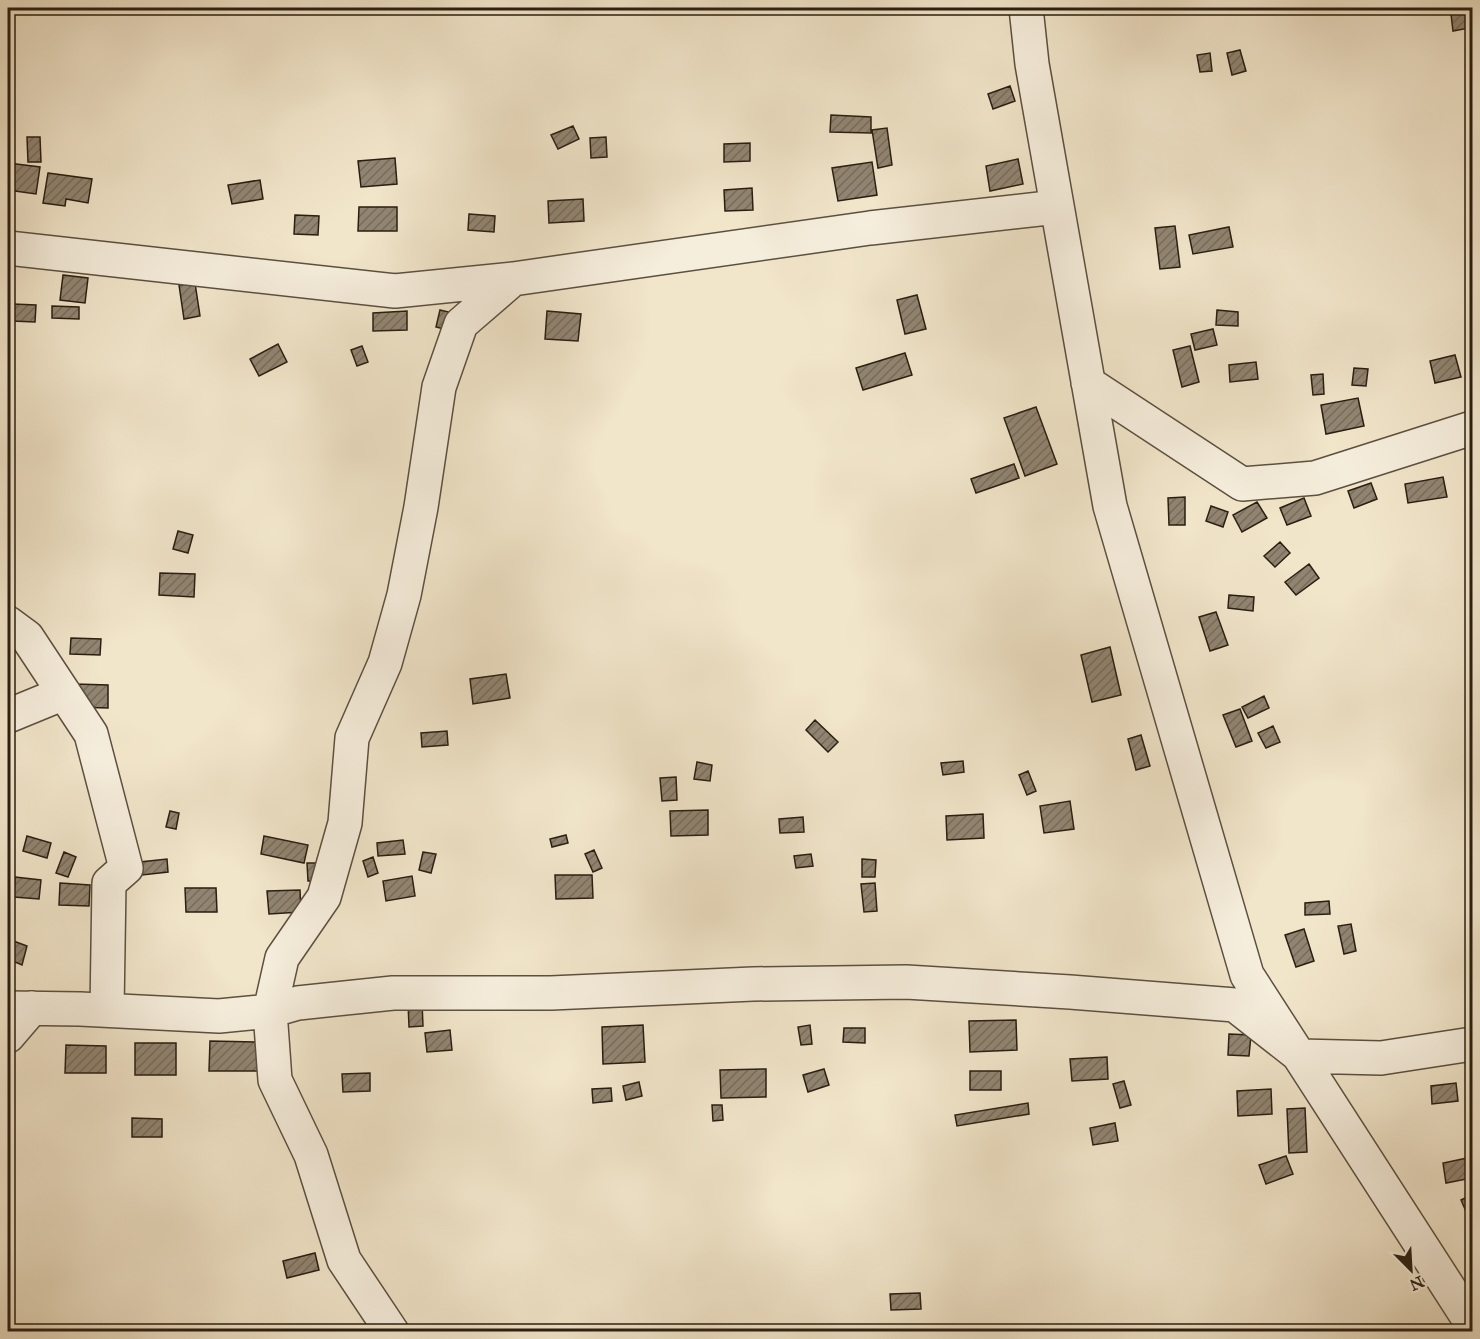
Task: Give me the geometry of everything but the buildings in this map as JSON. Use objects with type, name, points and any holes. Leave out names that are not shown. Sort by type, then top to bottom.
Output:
[{"type":"street","points":[[1026,8],[1032,64],[1110,506],[1247,975],[1473,1323]]},
{"type":"street","points":[[8,248],[394,291],[513,279],[870,228],[1057,207]]},
{"type":"street","points":[[392,1332],[345,1260],[310,1155],[275,1080],[270,1011],[282,958],[324,897],[345,823],[352,738],[385,663],[404,595],[421,507],[439,387],[461,324],[513,279]]},
{"type":"street","points":[[1088,383],[1242,484],[1314,478],[1473,428]]},
{"type":"street","points":[[8,623],[27,637],[91,734],[126,868],[108,883],[107,1010]]},
{"type":"street","points":[[8,716],[64,693]]},
{"type":"street","points":[[8,1036],[20,1008],[219,1016],[270,1011],[298,1003],[393,993],[551,993],[753,984],[906,982],[1234,1005],[1300,1056],[1381,1058],[1473,1044]]}]
